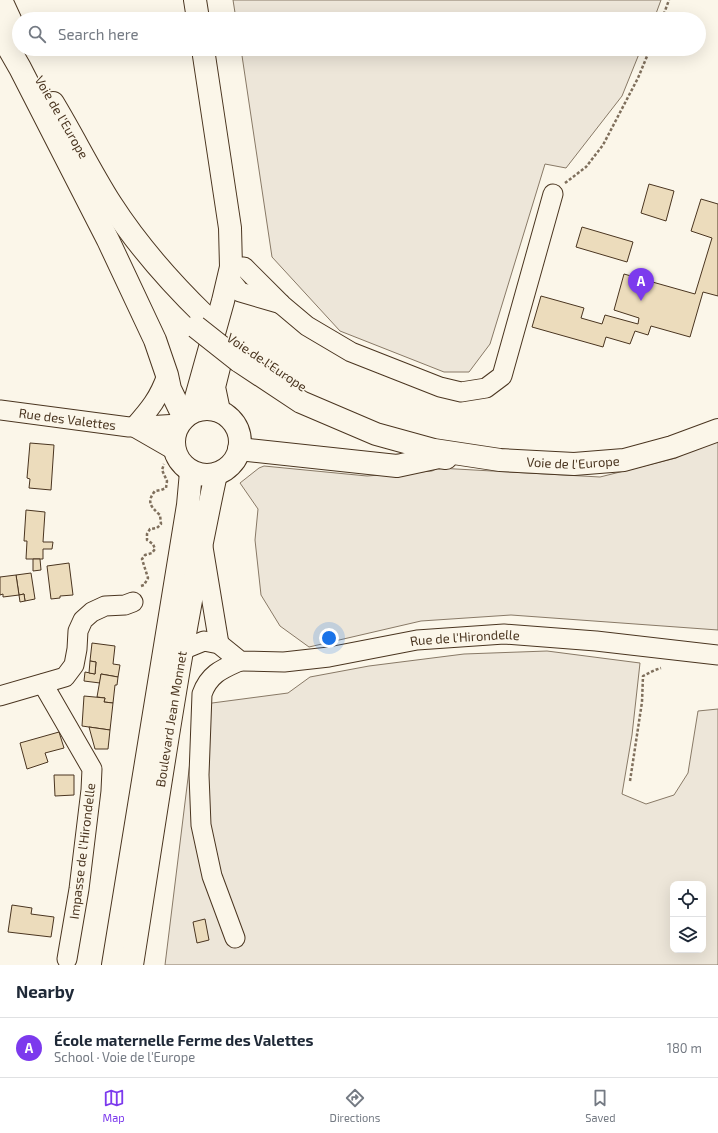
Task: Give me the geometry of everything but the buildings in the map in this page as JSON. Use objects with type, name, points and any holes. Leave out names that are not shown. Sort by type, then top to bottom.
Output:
[{"type":"main road","points":[[1,0],[12,27]]},
{"type":"main road","points":[[195,0],[197,12]]},
{"type":"main road","points":[[210,0],[212,12]]},
{"type":"main road","name":"Voie de l'Europe","points":[[0,9],[12,32]]},
{"type":"main road","points":[[0,33],[12,43]]},
{"type":"main road","points":[[24,56],[155,340],[167,375],[170,389],[185,418]]},
{"type":"main road","name":"Voie de l'Europe","points":[[25,56],[108,220],[149,278],[300,402],[376,434],[434,450],[500,460],[574,464],[624,460],[672,447],[718,430]]},
{"type":"main road","points":[[185,418],[206,409],[219,411],[233,422],[238,431],[240,440],[239,449],[235,460],[228,468],[209,476],[200,475],[191,472],[178,459],[170,456],[174,437],[185,418],[236,276],[204,56]]},
{"type":"main road","points":[[219,56],[245,233],[214,387],[219,411]]},
{"type":"main road","name":"Voie de l'Europe","points":[[241,355],[327,400],[388,425],[447,441],[523,451],[584,452],[626,447],[674,436],[718,418]]},
{"type":"main road","points":[[239,449],[397,466],[439,457],[500,460]]},
{"type":"main road","points":[[113,965],[186,513],[191,472]]},
{"type":"main road","name":"Boulevard Jean Monnet","points":[[132,965],[182,650],[202,539],[216,474]]},
{"type":"street","points":[[236,276],[282,304],[307,326],[351,352],[440,387],[461,392],[486,388],[502,376],[553,194]]},
{"type":"street","points":[[236,276],[282,304]]},
{"type":"street","name":"Rue des Valettes","points":[[134,427],[151,408],[163,387],[167,375]]},
{"type":"street","name":"Rue des Valettes","points":[[0,410],[134,427],[185,418]]},
{"type":"street","name":"Rue des Valettes","points":[[134,427],[170,456]]},
{"type":"street","points":[[202,539],[219,644]]},
{"type":"street","points":[[0,696],[65,677],[74,665],[78,630],[83,620],[92,612],[105,606],[125,605],[133,602]]},
{"type":"street","name":"Rue de l'Hirondelle","points":[[240,661],[284,662],[329,657],[417,640],[504,634],[596,641],[718,655]]},
{"type":"street","points":[[182,650],[204,641],[219,644],[240,661],[218,671],[205,685],[202,694],[199,775],[201,825],[212,876],[235,938]]},
{"type":"street","name":"Impasse de l'Hirondelle","points":[[43,684],[92,769],[81,876],[68,959]]},
{"type":"path","points":[[665,12],[669,0]]},
{"type":"path","points":[[553,194],[586,167],[603,145],[638,78],[647,56]]},
{"type":"path","points":[[133,602],[137,588],[144,585],[148,578],[142,559],[145,555],[152,553],[154,549],[153,544],[147,540],[147,534],[150,529],[157,528],[161,524],[160,515],[152,508],[150,496],[155,491],[166,488],[167,481],[162,470],[170,456]]},
{"type":"path","points":[[630,781],[642,702],[643,676],[654,670],[667,666]]},
{"type":"shaded area","points":[[233,0],[661,0],[657,12],[235,12]]},
{"type":"shaded area","points":[[242,56],[638,56],[622,96],[566,168],[545,164],[490,344],[469,372],[444,372],[340,331],[272,257]]},
{"type":"shaded area","points":[[718,436],[718,630],[511,615],[421,621],[309,647],[280,626],[261,595],[255,540],[258,509],[240,483],[259,468],[264,466],[367,476],[432,471],[438,468],[600,477],[676,458]]},
{"type":"shaded area","points":[[547,651],[640,663],[632,735],[622,794],[646,804],[674,795],[688,773],[698,711],[718,709],[718,965],[165,965],[197,705],[288,693],[310,677],[369,666],[464,654]]},
{"type":"place","name":"École maternelle Ferme des Valettes","points":[[641,301]]}]
